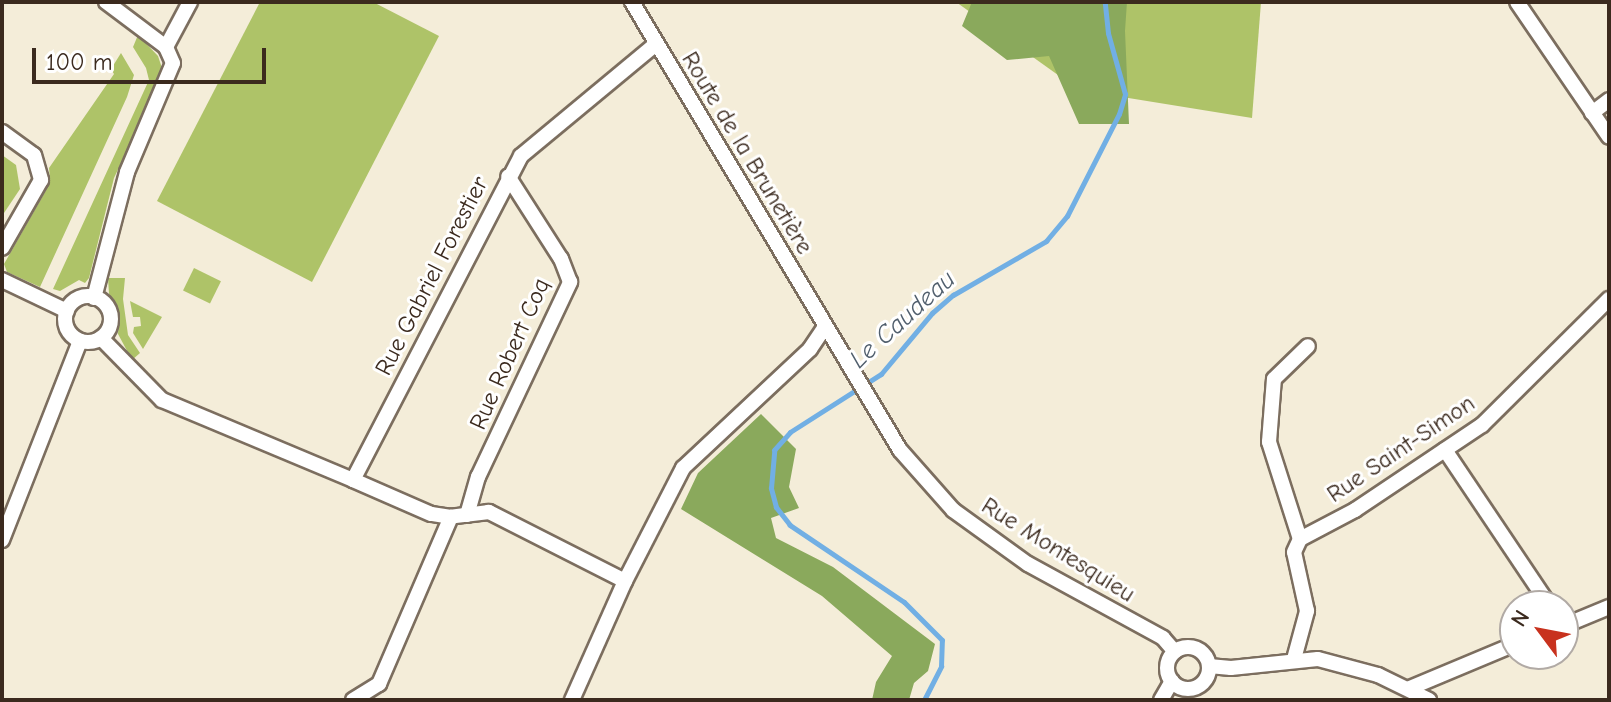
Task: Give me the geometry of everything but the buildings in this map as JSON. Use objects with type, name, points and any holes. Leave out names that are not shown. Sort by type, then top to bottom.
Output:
[{"type":"street","points":[[94,298],[127,172],[173,63],[166,47],[106,2]]},
{"type":"street","points":[[166,47],[190,2]]},
{"type":"street","name":"Route de la Brunetière","points":[[632,2],[824,328]]},
{"type":"street","points":[[1517,2],[1609,137]]},
{"type":"street","name":"Rue Gabriel Forestier","points":[[353,480],[521,156],[656,44]]},
{"type":"street","points":[[1592,113],[1609,100]]},
{"type":"street","points":[[2,132],[34,155],[41,180],[2,248]]},
{"type":"street","name":"Rue Robert Coq","points":[[467,515],[478,477],[570,282],[561,259],[508,176]]},
{"type":"street","points":[[2,280],[67,311]]},
{"type":"street","points":[[80,341],[65,325],[67,311],[80,298],[94,298],[108,309],[111,319],[101,338]]},
{"type":"street","name":"Rue Saint-Simon","points":[[1300,539],[1355,510],[1482,425],[1609,299]]},
{"type":"street","points":[[572,700],[625,581],[683,468],[810,349],[824,328]]},
{"type":"street","name":"Rue Montesquieu","points":[[824,328],[900,450],[953,510],[1028,564],[1163,638],[1175,652]]},
{"type":"street","points":[[101,338],[162,400],[431,514],[451,517],[489,512],[625,581]]},
{"type":"street","points":[[80,341],[101,338]]},
{"type":"street","points":[[2,540],[80,341]]},
{"type":"street","points":[[1294,659],[1307,611],[1294,552],[1300,539],[1269,442],[1274,379],[1308,346]]},
{"type":"street","points":[[1445,450],[1539,590]]},
{"type":"street","points":[[353,700],[379,684],[451,517]]},
{"type":"street","points":[[1579,619],[1609,607]]},
{"type":"street","points":[[1161,700],[1172,681],[1168,662],[1175,652],[1193,647],[1204,654],[1209,666],[1205,680],[1195,688],[1182,688],[1172,681]]},
{"type":"street","points":[[1410,688],[1499,651]]},
{"type":"street","points":[[1209,666],[1231,668],[1294,659],[1342,664],[1410,688],[1429,700]]},
{"type":"green space","points":[[260,2],[373,2],[439,36],[312,282],[157,201]]},
{"type":"green space","points":[[956,2],[1261,2],[1252,118],[1079,90]]},
{"type":"green space","points":[[972,2],[1127,2],[1125,31],[1129,124],[1079,124],[1049,56],[1007,60],[962,26]]},
{"type":"green space","points":[[138,35],[158,56],[162,68],[158,85],[114,178],[89,278],[85,283],[79,280],[60,291],[53,289],[149,80],[146,68],[133,47]]},
{"type":"green space","points":[[121,53],[134,75],[127,97],[40,287],[7,272],[4,264],[45,192],[50,179],[49,168],[114,74],[111,69]]},
{"type":"green space","points":[[2,155],[16,165],[20,189],[2,216]]},
{"type":"green space","points":[[194,268],[221,281],[210,304],[183,290]]},
{"type":"green space","points":[[108,278],[125,278],[123,299],[128,335],[140,353],[132,360],[118,334],[119,312],[109,294]]},
{"type":"green space","points":[[130,301],[162,317],[143,349],[133,333],[134,327],[141,326],[140,317],[133,317]]},
{"type":"green space","points":[[761,414],[796,449],[789,487],[799,508],[771,518],[776,538],[833,567],[935,644],[928,671],[914,683],[909,700],[872,700],[876,682],[892,656],[822,596],[681,509],[698,473]]},
{"type":"waterway","name":"Le Caudeau","points":[[924,700],[941,666],[942,640],[904,602],[790,525],[776,507],[771,488],[774,450],[790,432],[881,374],[932,313],[953,295],[1046,241],[1067,216],[1119,114],[1125,94],[1108,33],[1105,2]]}]
